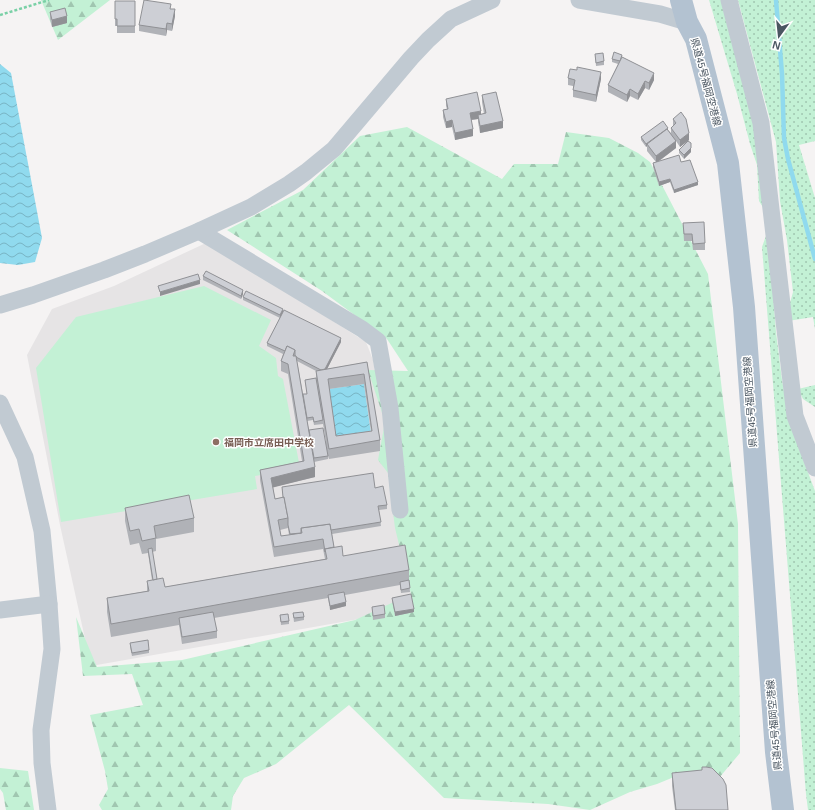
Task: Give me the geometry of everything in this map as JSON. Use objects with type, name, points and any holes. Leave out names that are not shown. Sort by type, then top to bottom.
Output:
[{"type":"main road","name":"県道45号福岡空港線","points":[[681,0],[687,22],[696,39],[728,163],[744,307],[776,752],[783,810]]},
{"type":"street","points":[[0,305],[104,270],[199,231],[251,207],[289,184],[334,149],[411,58],[451,19],[492,0]]},
{"type":"street","points":[[578,0],[660,14],[687,22]]},
{"type":"street","points":[[729,0],[761,123],[795,416],[815,468]]},
{"type":"street","points":[[199,231],[362,329],[378,341],[390,408],[400,510]]},
{"type":"street","points":[[0,403],[25,457],[42,531],[52,649],[41,730],[42,763],[48,810]]},
{"type":"street","points":[[0,610],[49,604]]},
{"type":"path","points":[[0,15],[49,0]]},
{"type":"shaded area","name":"福岡市立席田中学校","points":[[208,242],[366,342],[373,360],[416,609],[91,666],[60,525],[27,355],[52,309],[114,286]]},
{"type":"green space","points":[[41,0],[110,0],[58,40]]},
{"type":"green space","points":[[709,0],[726,0],[760,125],[776,332],[782,380],[791,427],[815,491],[815,810],[808,810],[806,794],[762,247],[767,233],[764,209],[759,201],[757,165]]},
{"type":"green space","points":[[738,0],[815,0],[815,141],[799,145],[815,198],[815,329],[813,317],[788,321],[787,314],[793,292],[787,240],[780,201],[776,142]]},
{"type":"green space","points":[[407,127],[502,179],[514,164],[558,164],[566,132],[609,138],[638,153],[650,162],[708,274],[738,524],[740,753],[719,778],[674,777],[630,792],[590,810],[548,804],[444,798],[349,705],[276,764],[244,778],[233,796],[231,810],[102,810],[99,805],[108,789],[105,771],[90,715],[143,705],[132,674],[83,676],[76,617],[97,667],[182,660],[355,620],[411,594],[395,528],[388,473],[378,460],[385,422],[368,370],[408,371],[387,339],[322,291],[227,230],[303,190],[360,136]]},
{"type":"green space","points":[[204,286],[271,320],[259,346],[276,358],[278,376],[283,379],[300,468],[255,476],[257,489],[61,522],[36,368],[76,317]]},
{"type":"green space","points":[[815,385],[815,407],[803,399],[798,389]]},
{"type":"green space","points":[[0,768],[28,771],[34,810],[6,810],[3,793],[0,789]]},
{"type":"water","points":[[0,64],[11,73],[42,238],[35,262],[18,265],[0,263]]},
{"type":"water","points":[[364,384],[372,441],[336,446],[328,389]]},
{"type":"building","points":[[144,0],[171,4],[170,9],[175,9],[172,24],[167,23],[166,29],[139,25]]},
{"type":"building","points":[[115,1],[135,1],[135,26],[117,26],[117,19],[115,19]]},
{"type":"building","points":[[65,8],[67,16],[52,20],[50,12]]},
{"type":"building","points":[[614,52],[622,55],[620,61],[612,59]]},
{"type":"building","points":[[603,53],[604,61],[596,63],[595,54]]},
{"type":"building","points":[[622,57],[654,73],[649,83],[645,81],[638,94],[630,89],[627,95],[608,85]]},
{"type":"building","points":[[577,67],[601,72],[596,95],[573,90],[575,80],[568,78],[570,69],[577,70]]},
{"type":"building","points":[[477,92],[481,111],[470,113],[473,129],[455,133],[452,120],[446,122],[443,110],[448,109],[446,99]]},
{"type":"building","points":[[496,92],[503,121],[480,126],[478,115],[486,113],[482,95]]},
{"type":"building","points":[[681,112],[686,119],[689,133],[680,140],[671,128],[676,123],[673,119]]},
{"type":"building","points":[[663,121],[668,128],[646,144],[641,137]]},
{"type":"building","points":[[667,129],[676,141],[656,156],[647,144]]},
{"type":"building","points":[[688,141],[691,143],[691,148],[684,155],[679,150]]},
{"type":"building","points":[[679,155],[681,162],[690,160],[698,182],[674,190],[670,179],[659,182],[653,163]]},
{"type":"building","points":[[704,222],[705,243],[693,244],[692,234],[684,234],[683,223]]},
{"type":"building","points":[[206,271],[243,290],[241,296],[203,276]]},
{"type":"building","points":[[198,274],[200,280],[160,292],[158,286]]},
{"type":"building","points":[[246,291],[283,309],[280,315],[243,297]]},
{"type":"building","points":[[284,310],[341,338],[325,369],[321,370],[296,357],[295,350],[287,346],[285,351],[267,343]]},
{"type":"building","points":[[287,346],[295,350],[293,356],[296,356],[315,467],[271,478],[275,499],[284,497],[288,518],[278,520],[281,536],[302,533],[301,528],[330,524],[334,547],[325,549],[325,552],[323,539],[274,547],[260,470],[304,461],[288,364],[281,361]]},
{"type":"building","points":[[367,362],[380,440],[329,449],[316,371]],"holes":[[[364,374],[372,431],[336,436],[328,379]]]},
{"type":"building","points":[[316,378],[323,420],[314,422],[313,417],[307,418],[303,394],[307,394],[305,380]]},
{"type":"building","points":[[323,428],[328,456],[314,458],[309,430]]},
{"type":"building","points":[[373,473],[375,488],[383,486],[387,505],[378,506],[381,522],[331,530],[330,524],[301,528],[301,533],[290,534],[282,487]]},
{"type":"building","points":[[189,495],[194,518],[154,526],[156,538],[142,541],[139,529],[130,531],[125,508]]},
{"type":"building","points":[[405,545],[409,570],[111,624],[107,598],[149,591],[147,581],[163,578],[165,587],[327,559],[325,549],[342,546],[343,556]]},
{"type":"building","points":[[152,548],[157,579],[153,580],[148,549]]},
{"type":"building","points":[[409,580],[410,588],[401,590],[400,582]]},
{"type":"building","points":[[344,592],[346,602],[330,606],[328,595]]},
{"type":"building","points":[[411,594],[414,609],[395,612],[392,598]]},
{"type":"building","points":[[384,605],[385,614],[373,616],[372,607]]},
{"type":"building","points":[[213,612],[217,631],[182,637],[179,618]]},
{"type":"building","points":[[303,612],[304,617],[294,618],[293,613]]},
{"type":"building","points":[[288,614],[289,621],[281,622],[280,615]]},
{"type":"building","points":[[148,640],[149,650],[132,653],[130,643]]},
{"type":"building","points":[[702,767],[712,768],[723,779],[726,785],[728,810],[676,810],[672,773],[702,770]]},
{"type":"waterway","points":[[776,0],[782,74],[784,138],[788,159],[815,259]]},
{"type":"place","name":"福岡市立席田中学校","points":[[216,442]]}]
